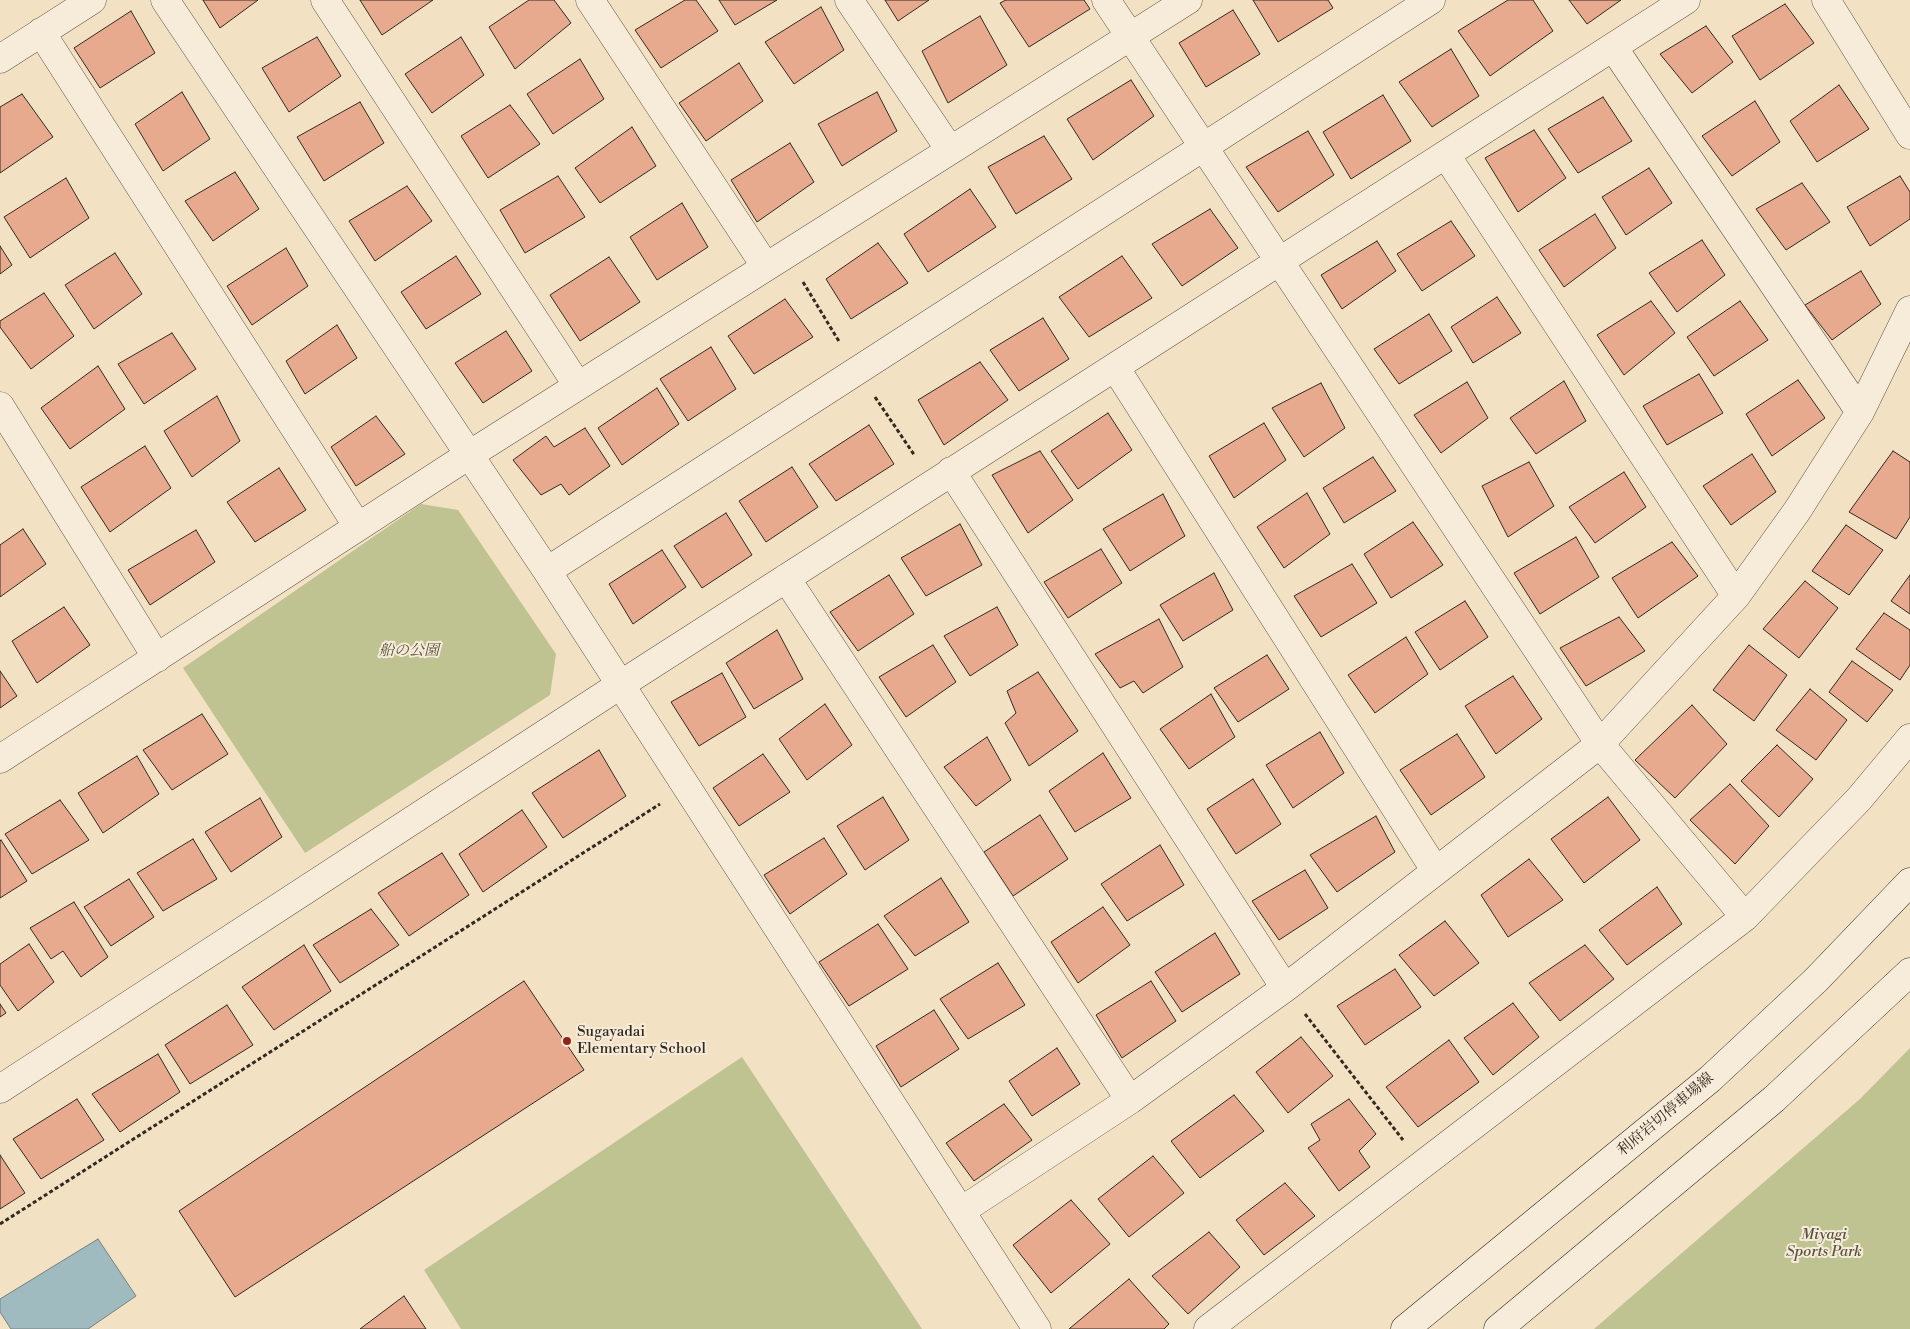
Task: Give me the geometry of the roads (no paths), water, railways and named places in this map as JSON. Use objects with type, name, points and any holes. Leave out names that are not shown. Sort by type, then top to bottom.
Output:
[{"type":"street","points":[[0,59],[92,0]]},
{"type":"street","points":[[165,0],[547,571],[1037,1329]]},
{"type":"street","points":[[325,0],[578,386]]},
{"type":"street","points":[[590,0],[766,267]]},
{"type":"street","points":[[849,0],[950,150]]},
{"type":"street","points":[[1106,0],[1600,744],[1745,917]]},
{"type":"street","points":[[0,759],[469,455],[1188,0]]},
{"type":"street","points":[[547,571],[1431,0]]},
{"type":"street","points":[[0,1089],[620,685],[1686,0]]},
{"type":"street","points":[[1826,0],[1910,135]]},
{"type":"street","points":[[41,32],[358,527]]},
{"type":"street","points":[[1614,46],[1860,412]]},
{"type":"street","points":[[1446,155],[1736,596]]},
{"type":"street","points":[[961,1211],[1130,1100],[1285,988],[1600,744],[1736,596],[1797,511],[1860,412],[1910,310]]},
{"type":"street","points":[[1115,367],[1435,870]]},
{"type":"street","points":[[0,406],[157,658]]},
{"type":"street","points":[[951,472],[1285,988]]},
{"type":"street","points":[[786,578],[1130,1100]]},
{"type":"street","points":[[1208,1329],[1745,917],[1859,799],[1910,738]]},
{"type":"street","name":"利府岩切停車場線","points":[[1405,1329],[1710,1079],[1816,980],[1910,882]]},
{"type":"street","points":[[1498,1329],[1774,1099],[1910,972]]},
{"type":"water","points":[[98,1239],[136,1296],[88,1329],[11,1329],[0,1312],[0,1299]]},
{"type":"place","name":"Sugayadai Elementary School","points":[[567,1041]]},
{"type":"park label","name":"船の公園","points":[[409,651]]},
{"type":"park label","name":"Miyagi Sports Park","points":[[1824,1244]]}]
